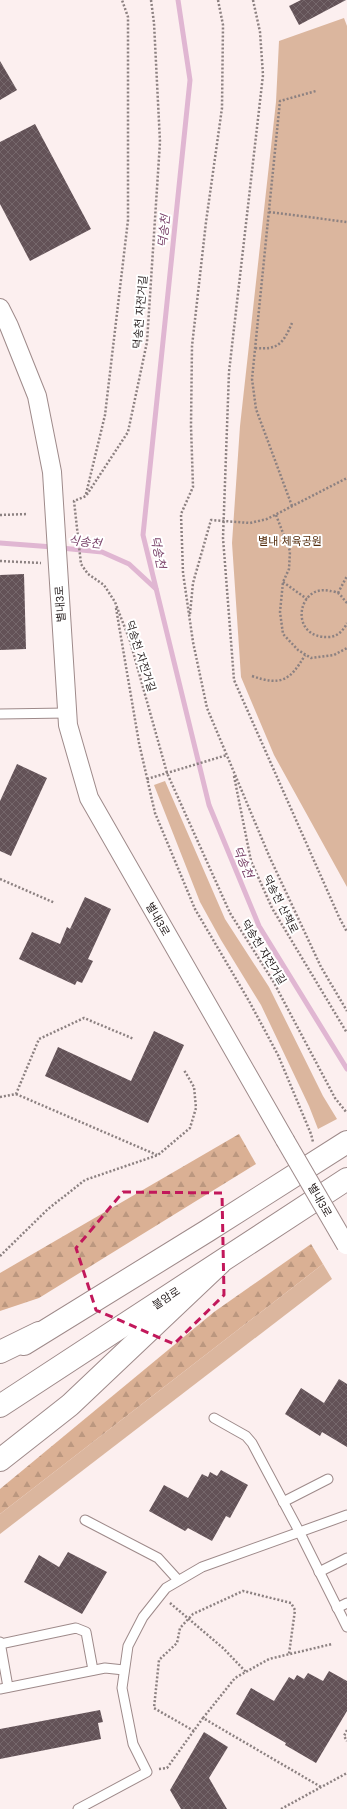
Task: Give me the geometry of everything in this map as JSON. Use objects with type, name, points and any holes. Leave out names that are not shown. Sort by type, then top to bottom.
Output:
[{"type":"main road","points":[[0,1361],[39,1333],[207,1232],[347,1142]]},
{"type":"main road","points":[[316,1162],[347,1145]]},
{"type":"main road","name":"불암로","points":[[0,1406],[220,1264],[342,1183]]},
{"type":"main road","points":[[0,1460],[70,1405],[220,1264]]},
{"type":"main road","points":[[0,1352],[39,1333]]},
{"type":"street","name":"별내3로","points":[[0,308],[9,326],[37,396],[52,472],[68,725],[89,798],[347,1246]]},
{"type":"lane","points":[[0,714],[67,712]]},
{"type":"lane","points":[[214,1418],[246,1436],[252,1443],[300,1533],[347,1628]]},
{"type":"lane","points":[[284,1502],[328,1479]]},
{"type":"lane","points":[[78,1809],[147,1772],[133,1744],[122,1688],[128,1646],[143,1617],[166,1588],[202,1567],[347,1515]]},
{"type":"lane","points":[[85,1520],[158,1558],[178,1580]]},
{"type":"lane","points":[[319,1572],[347,1558]]},
{"type":"lane","points":[[337,1608],[347,1603]]},
{"type":"lane","points":[[93,1670],[86,1632],[76,1628],[0,1643],[4,1688],[104,1668],[124,1670]]},
{"type":"path","points":[[86,496],[104,415],[128,220],[128,17],[122,0]]},
{"type":"path","name":"덕송천 자전거길","points":[[151,0],[154,23],[160,142],[148,342],[128,432],[86,496],[74,501],[81,562],[88,574],[104,585],[115,602],[130,641],[167,773],[230,913],[273,981],[335,1098],[347,1114]]},
{"type":"path","points":[[218,0],[223,25],[222,108],[192,346],[191,426],[193,487],[182,514],[183,573],[193,642],[207,708],[270,858],[321,967],[347,1011]]},
{"type":"path","points":[[253,0],[260,32],[263,75],[229,372],[223,521],[234,680],[347,932]]},
{"type":"path","points":[[292,506],[256,409],[252,379],[280,101],[316,91]]},
{"type":"path","points":[[269,212],[347,222]]},
{"type":"path","points":[[255,348],[269,349],[279,344],[287,334],[292,324]]},
{"type":"path","points":[[189,619],[193,583],[211,520],[250,523],[268,519],[347,478]]},
{"type":"path","points":[[0,515],[28,514]]},
{"type":"path","points":[[276,515],[290,551],[289,569],[283,582],[280,612],[284,634],[298,650],[311,658],[334,655],[347,648]]},
{"type":"path","points":[[0,561],[58,562]]},
{"type":"path","points":[[338,593],[347,576]]},
{"type":"path","points":[[283,582],[307,599]]},
{"type":"path","points":[[347,603],[338,593],[324,589],[311,594],[302,604],[301,618],[307,631],[319,638],[333,637],[344,630],[347,623]]},
{"type":"path","points":[[115,602],[139,743],[154,813],[195,909],[249,1000],[278,1055],[311,1134],[316,1162]]},
{"type":"path","points":[[252,676],[266,681],[280,681],[296,671],[305,655]]},
{"type":"path","points":[[147,779],[227,755]]},
{"type":"path","name":"덕송천 산책로","points":[[233,769],[251,861],[272,908],[347,1033]]},
{"type":"path","points":[[0,879],[55,903]]},
{"type":"path","points":[[16,1094],[39,1039],[84,1018],[134,1039]]},
{"type":"path","points":[[0,1256],[48,1209],[85,1180],[158,1155],[190,1128],[196,1108],[194,1087],[184,1070]]},
{"type":"path","points":[[0,1097],[16,1094],[158,1155]]},
{"type":"path","points":[[194,1731],[154,1708],[159,1660],[177,1643],[180,1628],[193,1614],[243,1591],[290,1603],[295,1610],[289,1654]]},
{"type":"path","points":[[160,1595],[223,1648],[246,1672]]},
{"type":"path","points":[[147,1772],[168,1768],[203,1718],[235,1678],[269,1659],[332,1644]]},
{"type":"path","points":[[203,1718],[321,1787]]},
{"type":"path","points":[[347,1730],[344,1736],[347,1741]]},
{"type":"path","points":[[281,1809],[347,1773]]},
{"type":"highlighted area","points":[[123,1192],[222,1193],[224,1295],[174,1344],[96,1310],[76,1248]]},
{"type":"green space","name":"별내 체육공원","points":[[344,18],[347,26],[347,887],[274,755],[241,677],[232,543],[240,426],[276,102],[279,41]]},
{"type":"green space","points":[[165,781],[225,919],[269,987],[323,1096],[337,1119],[318,1129],[309,1106],[261,1005],[221,940],[200,902],[154,785]]},
{"type":"green space","points":[[239,1134],[256,1164],[39,1298],[0,1311],[0,1273]]},
{"type":"green space","points":[[311,1244],[323,1264],[0,1514],[0,1489],[214,1312]]},
{"type":"green space","points":[[323,1264],[332,1279],[0,1534],[0,1514]]},
{"type":"building","points":[[301,0],[346,0],[299,25],[289,6]]},
{"type":"building","points":[[0,61],[17,90],[0,100]]},
{"type":"building","points":[[35,124],[91,229],[30,261],[0,204],[0,142]]},
{"type":"building","points":[[24,574],[26,649],[0,650],[0,575]]},
{"type":"building","points":[[17,764],[47,778],[11,856],[0,851],[0,801]]},
{"type":"building","points":[[85,897],[111,909],[88,959],[93,961],[82,983],[77,981],[75,985],[19,959],[32,932],[60,944],[67,927],[70,929]]},
{"type":"building","points":[[154,1031],[184,1045],[148,1123],[45,1076],[58,1047],[131,1081]]},
{"type":"building","points":[[339,1379],[347,1384],[347,1447],[322,1432],[320,1436],[285,1414],[301,1388],[324,1403]]},
{"type":"building","points":[[221,1470],[248,1485],[230,1518],[226,1516],[212,1541],[188,1528],[185,1531],[149,1511],[164,1485],[188,1498],[202,1474],[208,1477],[210,1472],[217,1476]]},
{"type":"building","points":[[68,1552],[107,1572],[82,1614],[24,1582],[39,1555],[59,1567]]},
{"type":"building","points":[[329,1671],[347,1681],[347,1711],[316,1763],[285,1745],[286,1743],[236,1714],[251,1688],[274,1701],[289,1677],[294,1680],[297,1675],[304,1679],[308,1673],[323,1681]]},
{"type":"building","points":[[100,1710],[103,1722],[98,1723],[101,1739],[0,1759],[0,1729]]},
{"type":"building","points":[[204,1732],[228,1747],[209,1778],[227,1809],[181,1809],[170,1790]]},
{"type":"waterway","name":"덕송천","points":[[178,0],[190,80],[143,535],[209,805],[259,926],[347,1069]]},
{"type":"waterway","name":"식송천","points":[[0,543],[53,547]]},
{"type":"waterway","name":"식송천","points":[[61,548],[102,552],[129,564],[156,589]]}]
